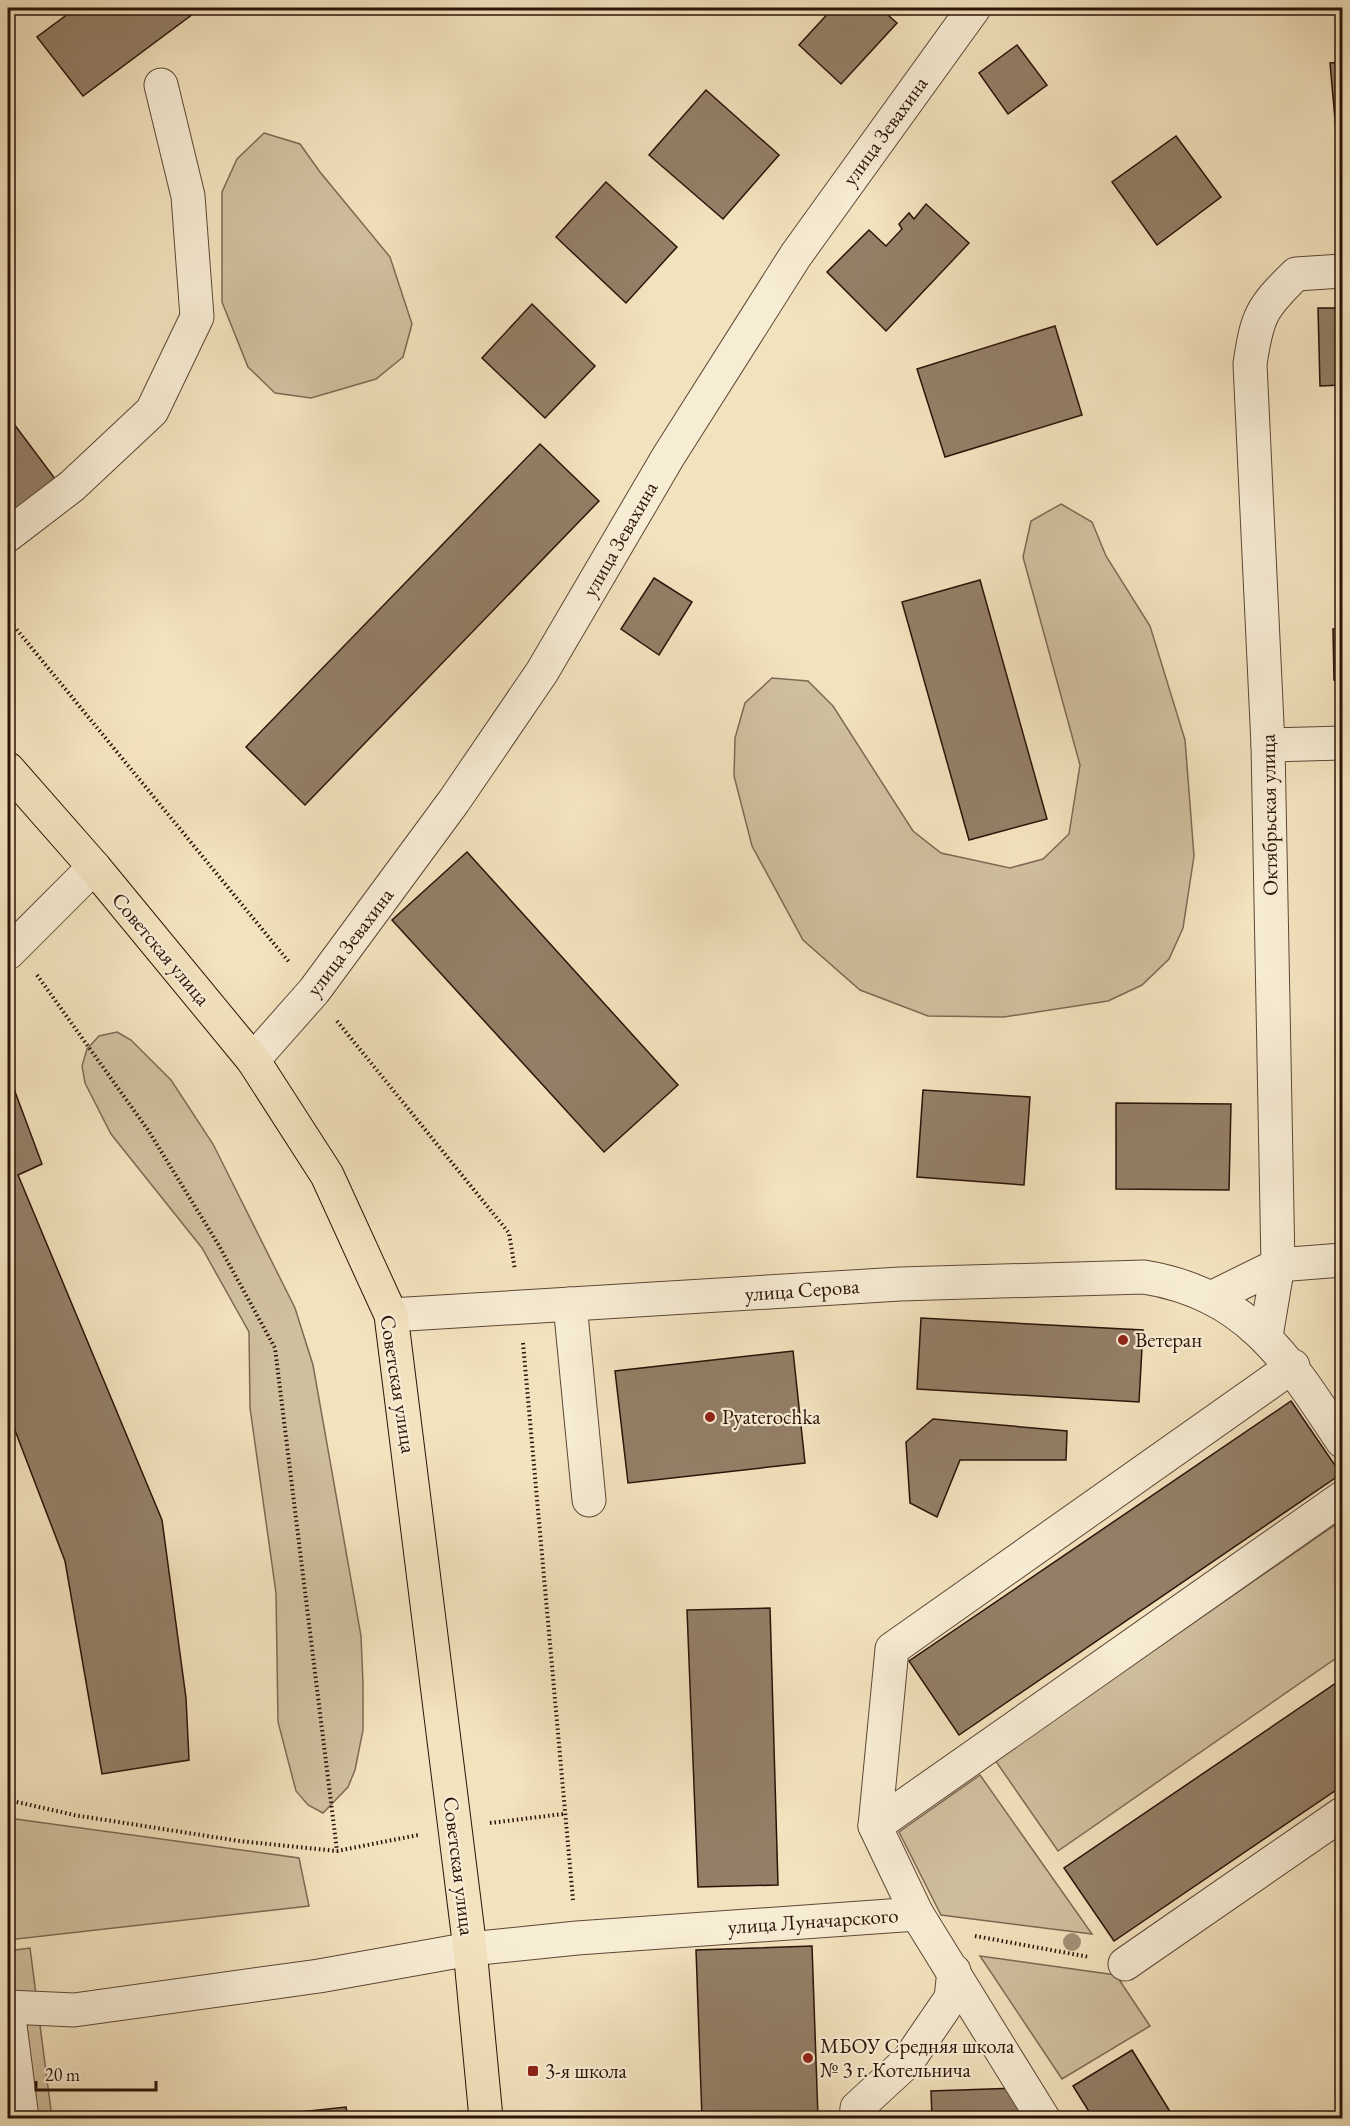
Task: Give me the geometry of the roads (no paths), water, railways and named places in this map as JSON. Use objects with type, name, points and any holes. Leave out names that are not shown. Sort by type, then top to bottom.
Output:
[{"type":"main road","name":"Советская улица","points":[[8,769],[94,867],[253,1060],[327,1175],[391,1315],[470,1949],[486,2118]]},
{"type":"street","name":"улица Зевахина","points":[[253,1060],[314,991],[454,801],[542,672],[668,457],[796,255],[974,8]]},
{"type":"street","points":[[8,535],[72,486],[152,411],[196,317],[188,196],[161,85]]},
{"type":"street","name":"Октябрьская улица","points":[[1266,1336],[1278,1265],[1269,746],[1250,364],[1255,325],[1271,299],[1296,274],[1342,271]]},
{"type":"street","points":[[1269,746],[1342,742]]},
{"type":"street","points":[[12,950],[94,867]]},
{"type":"street","points":[[1210,1298],[1278,1265],[1342,1260]]},
{"type":"street","name":"улица Серова","points":[[391,1315],[900,1284],[1144,1277],[1176,1282],[1210,1298]]},
{"type":"street","points":[[1210,1298],[1241,1316],[1266,1336],[1293,1366],[1342,1441]]},
{"type":"street","points":[[570,1304],[589,1500]]},
{"type":"street","points":[[922,1921],[875,1826],[892,1649],[1293,1366]]},
{"type":"street","points":[[875,1826],[1342,1497]]},
{"type":"street","points":[[1125,1964],[1342,1814]]},
{"type":"street","name":"улица Луначарского","points":[[8,2009],[74,2010],[319,1976],[470,1949],[577,1938],[922,1921],[1043,2118]]},
{"type":"street","points":[[856,2118],[857,2108],[908,2061],[951,1998],[954,1971]]},
{"type":"street","points":[[8,2009],[22,2118]]},
{"type":"place","name":"Ветеран","points":[[1123,1340]]},
{"type":"place","name":"Pyaterochka","points":[[710,1417]]},
{"type":"place","name":"МБОУ Средняя школа № 3 г. Котельнича","points":[[808,2058]]},
{"type":"place","name":"3-я школа","points":[[533,2071]]}]
